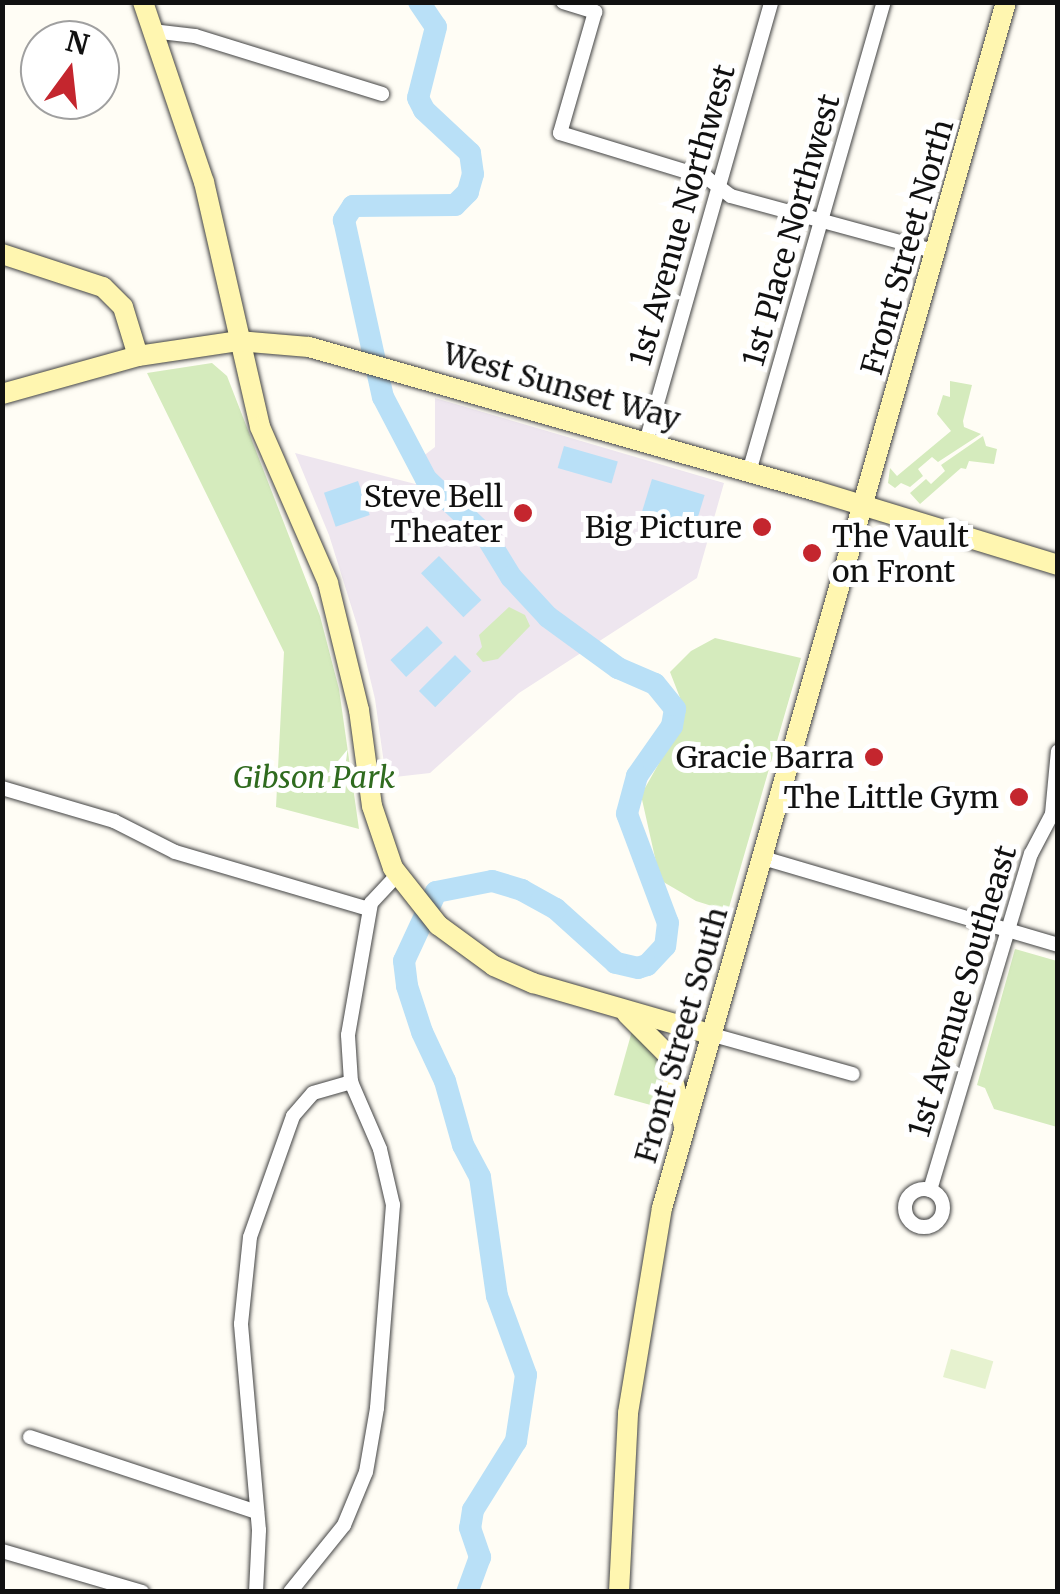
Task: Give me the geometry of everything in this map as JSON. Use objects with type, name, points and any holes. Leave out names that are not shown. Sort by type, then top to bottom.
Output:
[{"type":"street","points":[[143,2],[204,182],[260,427],[328,583],[359,710],[372,806],[397,874],[415,900],[466,949],[526,980],[854,1074]]},
{"type":"street","points":[[563,2],[594,12],[560,133],[707,178],[731,196],[937,252]]},
{"type":"street","name":"1st Avenue Northwest","points":[[646,442],[771,2]]},
{"type":"street","name":"1st Place Northwest","points":[[749,472],[884,2]]},
{"type":"street","name":"Front Street North","points":[[865,507],[1006,2]]},
{"type":"street","points":[[152,31],[194,36],[382,94]]},
{"type":"street","points":[[2,254],[103,287],[123,307],[138,356]]},
{"type":"street","name":"West Sunset Way","points":[[2,394],[138,356],[238,341],[309,346],[749,472],[1058,566]]},
{"type":"street","name":"Front Street South","points":[[619,1592],[622,1484],[637,1340],[662,1210],[865,507]]},
{"type":"street","name":"1st Avenue Southeast","points":[[930,1190],[1034,847],[1052,814],[1058,752]]},
{"type":"street","points":[[2,788],[114,820],[175,852],[369,909]]},
{"type":"street","points":[[764,858],[1058,945]]},
{"type":"street","points":[[290,1592],[325,1554],[356,1499],[372,1446],[385,1350],[394,1204],[380,1149],[351,1082],[348,1035],[369,909],[376,892],[397,874]]},
{"type":"street","points":[[618,1007],[653,1035],[667,1054],[685,1130]]},
{"type":"street","points":[[256,1592],[256,1512],[241,1340],[250,1236],[281,1142],[302,1102],[325,1088],[351,1082]]},
{"type":"street","points":[[30,1437],[256,1512]]},
{"type":"street","points":[[2,1551],[142,1592]]},
{"type":"shaded area","points":[[435,398],[724,483],[697,578],[519,693],[430,773],[386,778],[375,699],[358,628],[329,535],[295,453],[427,487],[413,464],[435,447]]},
{"type":"green space","name":"Gibson Park","points":[[212,363],[227,376],[320,616],[339,689],[359,829],[276,807],[284,652],[147,373]]},
{"type":"green space","points":[[950,381],[972,385],[964,427],[981,434],[938,462],[932,457],[918,469],[923,476],[910,487],[901,483],[895,488],[888,483],[890,468],[897,476],[951,431],[937,414],[943,395],[950,397]]},
{"type":"green space","points":[[983,436],[986,446],[997,449],[994,464],[969,461],[966,469],[961,468],[920,504],[910,493],[926,479],[931,484],[945,471],[941,465]]},
{"type":"green space","points":[[509,607],[525,615],[530,626],[498,659],[483,662],[476,654],[482,647],[479,635]]},
{"type":"green space","points":[[715,638],[801,658],[728,911],[696,901],[660,880],[641,795],[680,726],[684,708],[670,672],[691,651]]},
{"type":"green space","points":[[1015,949],[1057,961],[1057,1127],[994,1109],[985,1088],[977,1085]]},
{"type":"green space","points":[[632,1031],[662,1065],[669,1110],[614,1095]]},
{"type":"green space","points":[[951,1349],[993,1361],[985,1389],[943,1377]]},
{"type":"water","points":[[564,446],[618,461],[611,484],[558,468]]},
{"type":"water","points":[[652,479],[705,495],[691,541],[638,525]]},
{"type":"water","points":[[358,481],[370,515],[336,527],[324,493]]},
{"type":"water","points":[[439,556],[481,600],[463,617],[421,573]]},
{"type":"water","points":[[427,626],[443,643],[406,677],[390,660]]},
{"type":"water","points":[[455,655],[471,671],[435,707],[419,691]]},
{"type":"waterway","points":[[419,2],[436,27],[418,98],[424,110],[470,153],[473,174],[468,192],[455,205],[353,206],[344,220],[383,397],[426,479],[486,536],[511,577],[548,617],[618,668],[655,684],[675,709],[672,726],[637,776],[627,814],[668,923],[665,946],[647,965],[638,968],[616,963],[556,909],[522,890],[492,881],[436,892],[404,961],[407,986],[422,1032],[445,1081],[463,1145],[480,1177],[497,1296],[526,1375],[516,1441],[473,1510],[470,1528],[480,1557],[467,1592]]},
{"type":"place","name":"Steve Bell Theater","points":[[523,513]]},
{"type":"place","name":"Big Picture","points":[[762,527]]},
{"type":"place","name":"The Vault on Front","points":[[812,553]]},
{"type":"place","name":"Gracie Barra","points":[[874,757]]},
{"type":"place","name":"The Little Gym","points":[[1019,797]]}]
